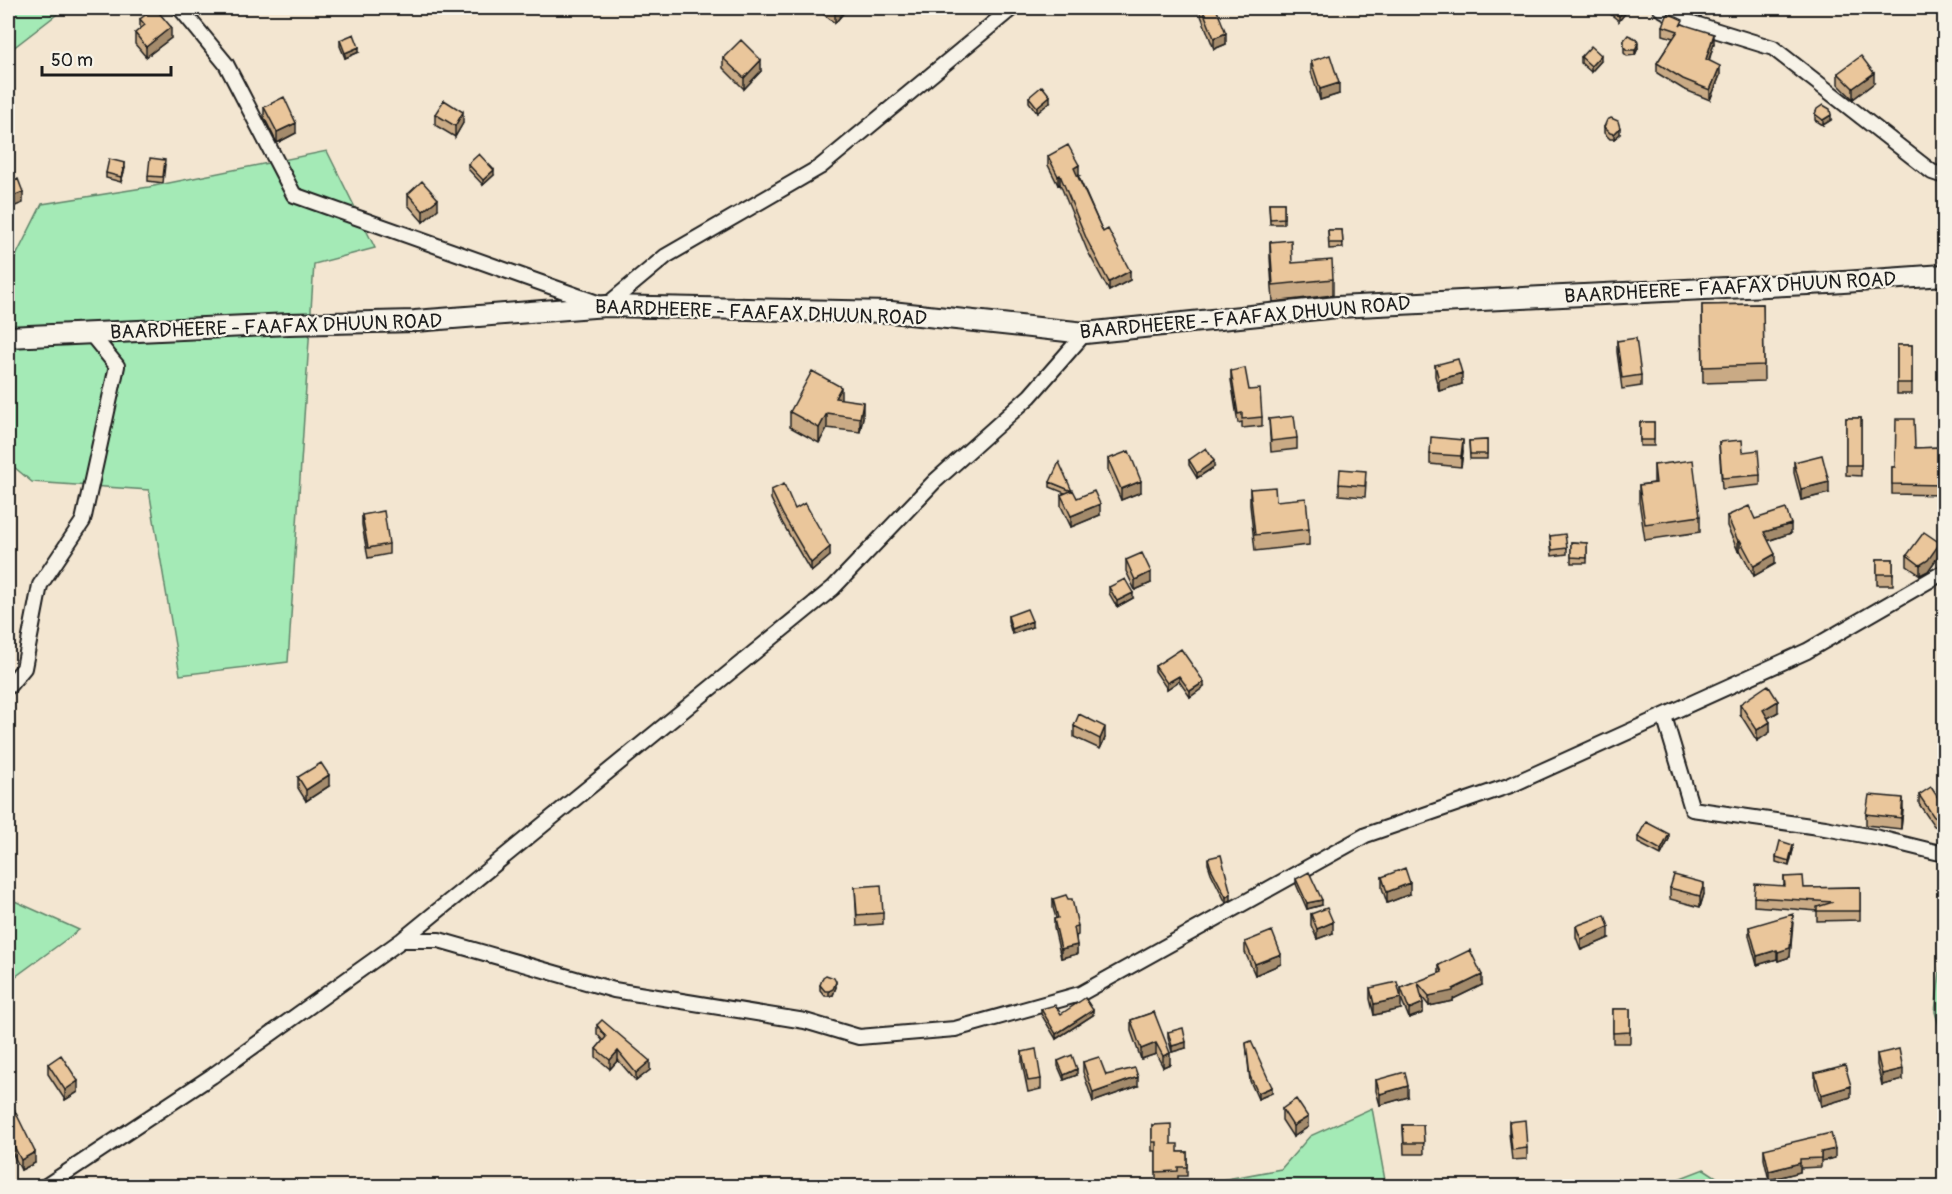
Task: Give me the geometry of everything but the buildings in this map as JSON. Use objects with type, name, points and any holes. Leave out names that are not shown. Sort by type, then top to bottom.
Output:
[{"type":"main road","name":"BAARDHEERE - FAAFAX DHUUN ROAD","points":[[8,337],[289,324],[415,321],[606,306],[891,312],[1085,333],[1337,307],[1829,283],[1944,275]]},
{"type":"street","points":[[180,8],[226,64],[294,195],[606,306],[666,256],[820,167],[1012,8]]},
{"type":"street","points":[[1660,8],[1679,19],[1773,48],[1932,172],[1944,176]]},
{"type":"street","points":[[46,1186],[212,1076],[402,940],[833,588],[934,482],[1030,396],[1085,333]]},
{"type":"street","points":[[8,687],[24,668],[39,585],[83,521],[117,366],[91,334]]},
{"type":"street","points":[[402,940],[439,940],[614,990],[805,1021],[859,1036],[955,1029],[1080,994],[1366,835],[1511,785],[1807,651],[1944,572]]},
{"type":"street","points":[[1664,716],[1692,809],[1825,828],[1944,854]]},
{"type":"green space","points":[[8,8],[65,8],[8,52]]},
{"type":"green space","points":[[327,151],[375,248],[314,264],[288,662],[180,675],[149,490],[32,482],[8,462],[8,272],[42,204],[149,187]]},
{"type":"green space","points":[[8,898],[79,930],[8,982]]},
{"type":"green space","points":[[1944,938],[1944,1042],[1935,1012]]},
{"type":"green space","points":[[1372,1108],[1386,1186],[1189,1186],[1281,1169],[1310,1136]]},
{"type":"green space","points":[[1704,1169],[1730,1186],[1660,1186]]}]
